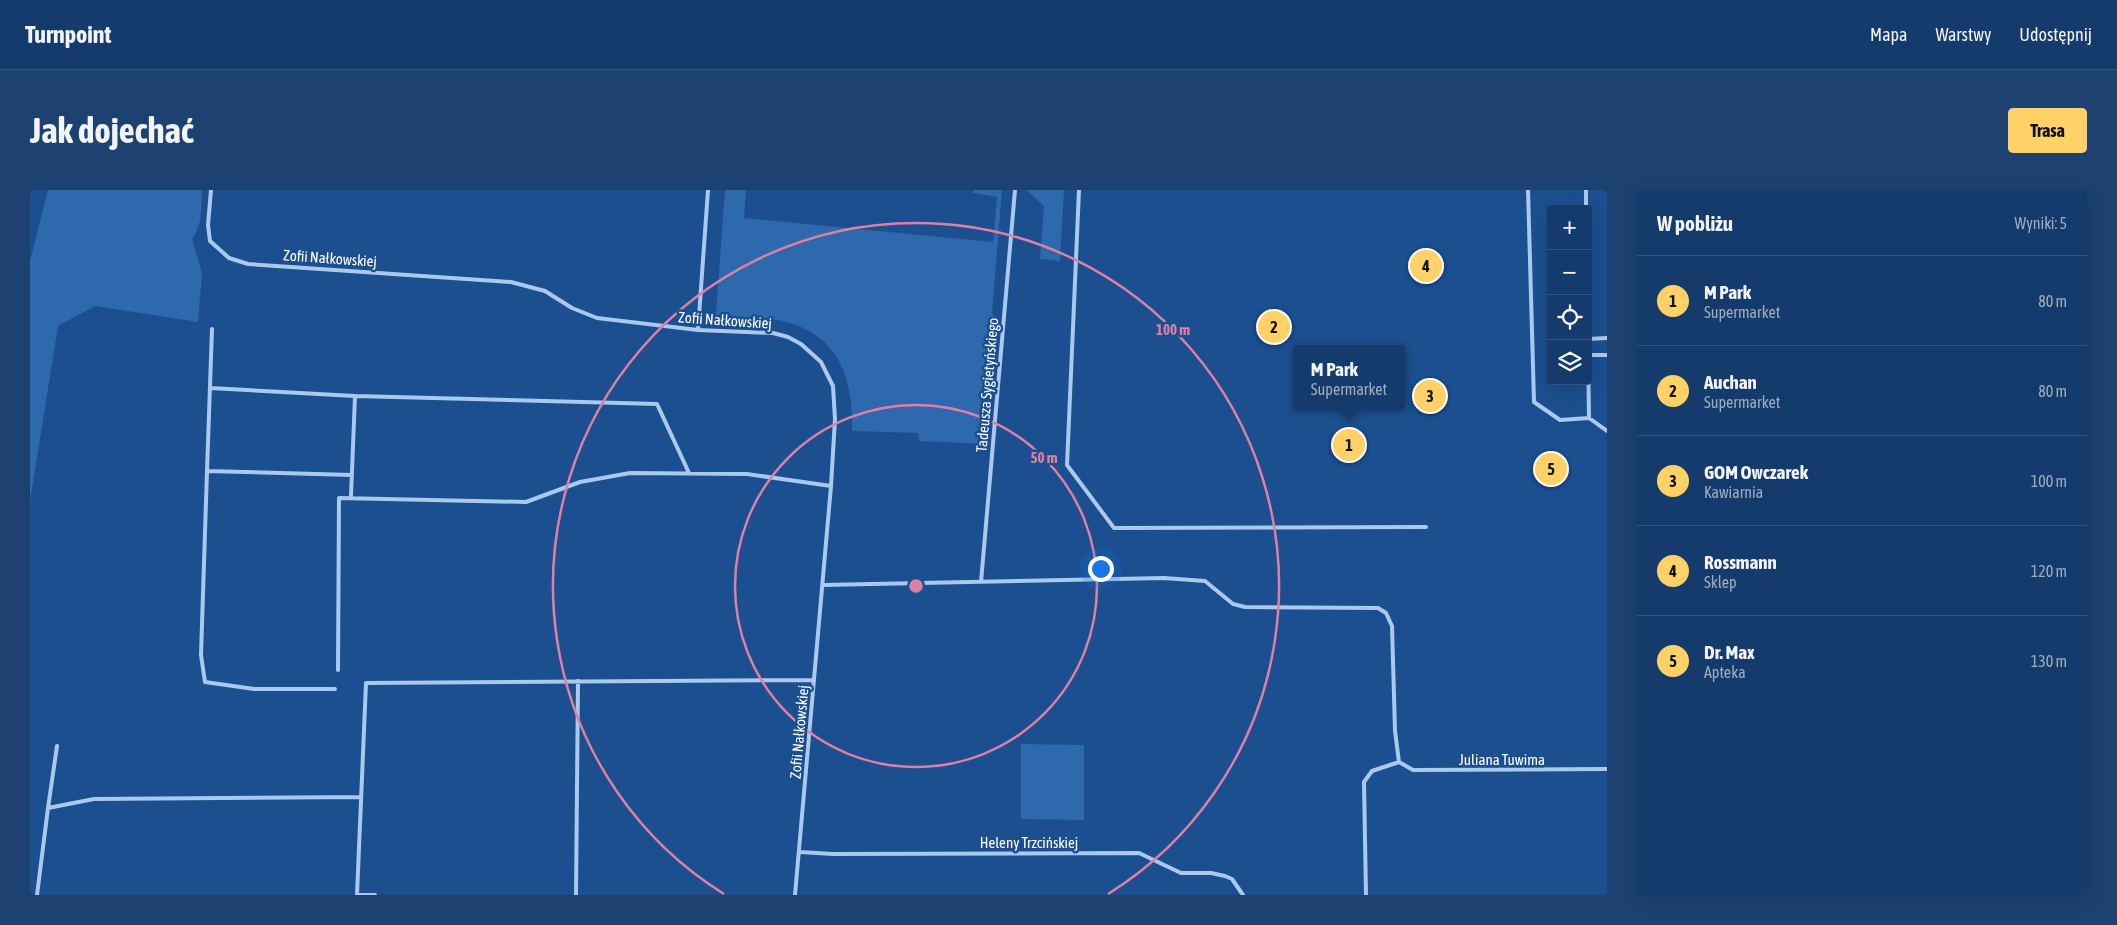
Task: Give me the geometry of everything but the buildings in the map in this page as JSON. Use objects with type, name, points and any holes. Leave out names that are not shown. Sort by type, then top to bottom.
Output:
[{"type":"lane","name":"Zofii Nałkowskiej","points":[[211,190],[208,225],[210,241],[229,258],[248,264],[511,282],[545,291],[577,310],[597,318],[698,330],[750,331],[788,337],[801,344],[820,362],[833,386],[835,400],[831,486],[795,895]]},
{"type":"lane","points":[[698,330],[708,190]]},
{"type":"lane","name":"Tadeusza Sygietyńskiego","points":[[981,582],[1015,190]]},
{"type":"lane","points":[[1079,190],[1067,465],[1114,528],[1426,527]]},
{"type":"lane","points":[[1528,190],[1534,402],[1560,420],[1589,418],[1607,432]]},
{"type":"lane","points":[[1586,190],[1586,205]]},
{"type":"lane","points":[[212,328],[201,655],[205,682],[254,689],[335,689]]},
{"type":"lane","points":[[1592,339],[1607,338]]},
{"type":"lane","points":[[1592,355],[1607,355]]},
{"type":"lane","points":[[1588,385],[1589,418]]},
{"type":"lane","points":[[210,388],[355,396],[658,404],[689,473]]},
{"type":"lane","points":[[351,496],[355,396]]},
{"type":"lane","points":[[207,471],[352,475]]},
{"type":"lane","points":[[338,670],[339,498],[351,496],[526,502],[580,482],[630,473],[746,474],[831,486]]},
{"type":"lane","points":[[822,585],[1164,578],[1199,580],[1210,584],[1219,594],[1233,604],[1245,607],[1378,608],[1386,613],[1392,626],[1395,731],[1399,762],[1372,771],[1364,782],[1366,895]]},
{"type":"lane","points":[[375,895],[357,895],[366,683],[814,680]]},
{"type":"lane","points":[[576,895],[578,681]]},
{"type":"lane","points":[[37,895],[58,746]]},
{"type":"lane","name":"Juliana Tuwima","points":[[1399,762],[1413,770],[1607,769]]},
{"type":"lane","points":[[48,808],[94,799],[361,797]]},
{"type":"lane","name":"Heleny Trzcińskiej","points":[[800,852],[833,854],[1138,853],[1181,873],[1211,873],[1225,876],[1232,879],[1243,895]]},
{"type":"shaded area","points":[[48,190],[202,190],[200,222],[192,239],[202,273],[198,322],[95,306],[58,326],[30,501],[30,261]]},
{"type":"shaded area","points":[[725,190],[746,190],[744,218],[993,242],[997,197],[973,193],[973,190],[1002,190],[984,444],[919,441],[918,433],[852,431],[850,392],[838,359],[828,345],[814,334],[798,326],[777,320],[731,317],[716,314]]},
{"type":"shaded area","points":[[1026,190],[1064,190],[1060,261],[1040,259],[1044,206]]},
{"type":"shaded area","points":[[1021,744],[1084,745],[1084,820],[1021,819]]},
{"type":"place","name":"Rossmann","points":[[1426,266]]},
{"type":"place","name":"Auchan","points":[[1274,327]]},
{"type":"place","name":"GOM Owczarek","points":[[1430,396]]},
{"type":"place","name":"M Park","points":[[1349,445]]},
{"type":"place","name":"Dr. Max","points":[[1551,469]]}]
